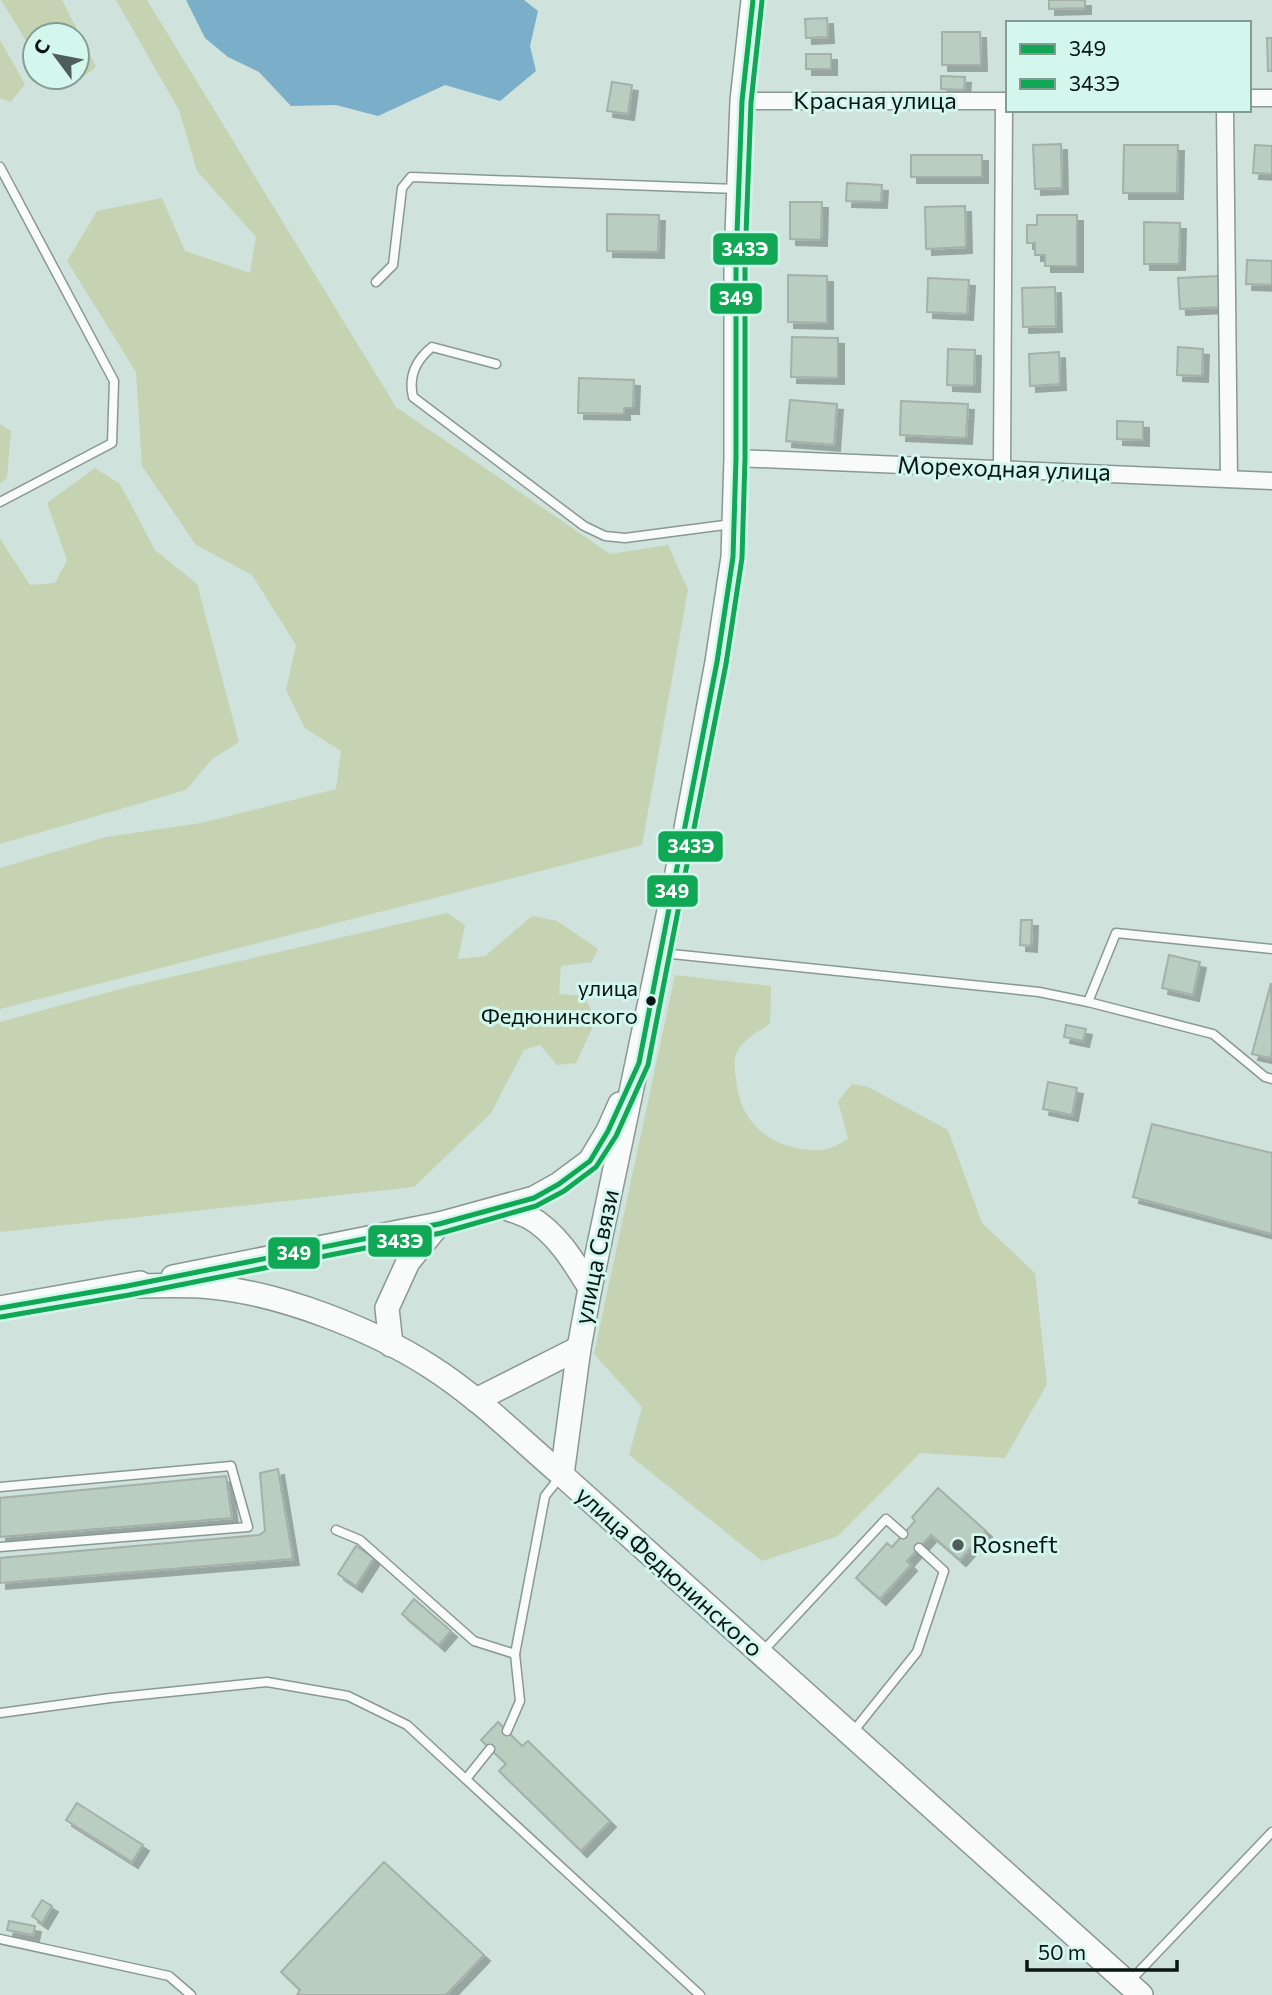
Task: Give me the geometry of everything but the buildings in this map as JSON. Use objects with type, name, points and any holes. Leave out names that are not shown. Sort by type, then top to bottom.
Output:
[{"type":"main road","name":"улица Связи","points":[[562,1475],[590,1287],[662,953],[717,662],[733,557],[736,261],[742,101],[753,0]]},
{"type":"main road","name":"улица Федюнинского","points":[[0,1308],[127,1286],[439,1224],[534,1198],[559,1185],[590,1161],[608,1131],[639,1063]]},
{"type":"main road","points":[[503,1207],[530,1217],[550,1233],[571,1257],[590,1287]]},
{"type":"main road","points":[[391,1345],[387,1308],[408,1262],[439,1224]]},
{"type":"main road","name":"улица Федюнинского","points":[[127,1286],[212,1287],[265,1297],[335,1320],[391,1345],[431,1367],[476,1400],[562,1475],[1134,1989]]},
{"type":"main road","points":[[476,1400],[579,1348]]},
{"type":"street","points":[[1251,98],[1272,98]]},
{"type":"street","name":"Красная улица","points":[[742,101],[1006,101]]},
{"type":"street","points":[[1002,468],[1006,101]]},
{"type":"street","points":[[1226,112],[1229,479]]},
{"type":"street","name":"Мореходная улица","points":[[736,458],[1272,481]]},
{"type":"lane","points":[[0,167],[114,381],[112,443],[0,502]]},
{"type":"lane","points":[[376,282],[393,265],[402,188],[411,177],[739,189]]},
{"type":"lane","points":[[496,364],[432,347],[420,358],[410,383],[413,397],[584,526],[605,536],[625,538],[735,524]]},
{"type":"lane","points":[[1088,1002],[1116,933],[1272,949]]},
{"type":"lane","points":[[662,953],[1038,992],[1088,1002],[1213,1034],[1265,1077],[1272,1079]]},
{"type":"lane","points":[[0,1488],[231,1466],[248,1527],[0,1547]]},
{"type":"lane","points":[[507,1731],[520,1701],[515,1654],[545,1496],[562,1475]]},
{"type":"lane","points":[[760,1655],[886,1519],[903,1534]]},
{"type":"lane","points":[[336,1530],[360,1540],[474,1641],[515,1654]]},
{"type":"lane","points":[[850,1735],[917,1652],[944,1571],[919,1548]]},
{"type":"lane","points":[[0,1713],[110,1698],[267,1682],[348,1696],[407,1725],[699,1995]]},
{"type":"lane","points":[[466,1779],[490,1749]]},
{"type":"lane","points":[[1134,1989],[1272,1832]]},
{"type":"lane","points":[[0,1939],[169,1976],[191,1995]]},
{"type":"green space","points":[[1,0],[62,0],[73,21],[21,21],[21,32]]},
{"type":"green space","points":[[116,0],[147,0],[396,407],[610,554],[668,545],[688,590],[642,845],[0,1009],[0,868],[106,837],[201,823],[336,789],[341,751],[305,728],[286,690],[296,645],[252,575],[196,545],[142,466],[136,372],[67,261],[97,211],[162,198],[185,251],[250,273],[256,237],[197,171],[179,110]]},
{"type":"green space","points":[[0,40],[21,77],[21,89],[11,102],[0,98]]},
{"type":"green space","points":[[91,57],[96,67],[91,71]]},
{"type":"green space","points":[[0,424],[11,431],[7,478],[0,484]]},
{"type":"green space","points":[[95,468],[120,484],[155,550],[197,584],[239,742],[212,759],[186,790],[0,844],[0,539],[30,585],[55,583],[67,560],[47,503]]},
{"type":"green space","points":[[447,913],[465,925],[458,959],[485,956],[532,916],[557,921],[598,949],[592,962],[561,966],[559,994],[584,996],[596,1020],[576,1063],[557,1065],[540,1045],[524,1050],[491,1113],[414,1187],[0,1232],[0,1022],[124,988]]},
{"type":"green space","points":[[675,975],[771,986],[770,1024],[743,1043],[735,1062],[742,1104],[747,1115],[762,1132],[796,1148],[816,1150],[833,1147],[848,1139],[838,1101],[852,1084],[868,1087],[948,1130],[982,1223],[1035,1273],[1047,1384],[1005,1458],[920,1453],[838,1536],[762,1561],[629,1455],[642,1407],[594,1354]]},
{"type":"water","points":[[186,0],[524,0],[538,11],[530,46],[536,71],[500,101],[445,85],[378,116],[336,105],[291,106],[259,72],[228,57],[205,38]]},
{"type":"transit line","name":"349","points":[[0,1308],[127,1286],[439,1224],[534,1198],[559,1184],[590,1161],[608,1131],[639,1063],[717,662],[733,557],[736,261],[742,101],[753,0]]},
{"type":"transit line","name":"343Э","points":[[1,1317],[129,1295],[441,1233],[536,1206],[564,1191],[596,1167],[616,1136],[648,1065],[726,664],[742,558],[745,261],[751,102],[762,1]]},
{"type":"place","name":"улица Федюнинского","points":[[651,1001]]},
{"type":"place","name":"Rosneft","points":[[958,1545]]}]
